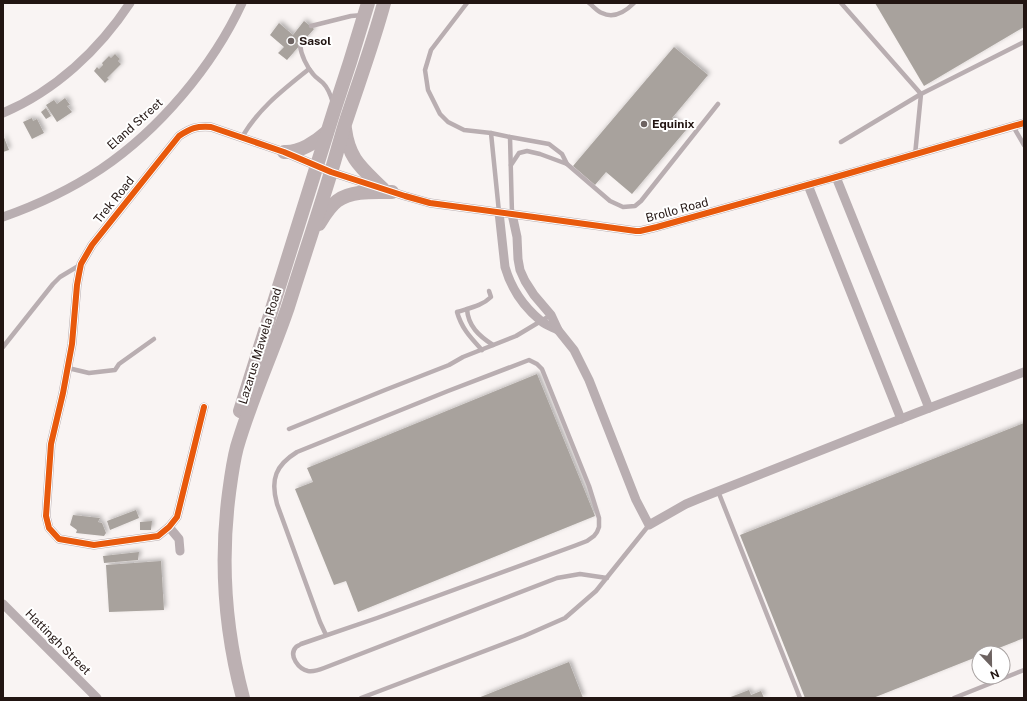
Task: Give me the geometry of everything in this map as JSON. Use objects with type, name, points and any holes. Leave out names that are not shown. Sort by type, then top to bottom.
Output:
[{"type":"main road","points":[[384,3],[345,125],[347,140],[354,159],[362,169],[388,191]]},
{"type":"main road","name":"Lazarus Mawela Road","points":[[235,698],[222,632],[217,581],[218,529],[228,453],[238,416],[366,9]]},
{"type":"main road","name":"Lazarus Mawela Road","points":[[243,698],[236,671],[229,629],[224,576],[224,548],[227,509],[232,472],[249,409],[285,314],[345,125]]},
{"type":"main road","points":[[284,152],[290,153],[310,144],[327,132]]},
{"type":"main road","points":[[308,245],[324,216],[337,201],[347,196],[361,193],[388,191]]},
{"type":"street","points":[[3,113],[36,95],[70,71],[112,29],[130,3]]},
{"type":"street","name":"Eland Street","points":[[3,218],[56,196],[105,166],[138,139],[172,106],[196,78],[223,39],[242,3]]},
{"type":"street","name":"Brollo Road","points":[[331,172],[430,203],[640,231],[915,155],[1024,123]]},
{"type":"street","name":"Trek Road","points":[[169,527],[158,536],[94,545],[59,539],[49,528],[46,516],[51,444],[63,393],[72,344],[77,285],[81,264],[92,245],[179,136],[193,127],[211,127],[242,137],[284,152],[331,172]]},
{"type":"street","points":[[836,177],[929,408]]},
{"type":"street","points":[[808,185],[901,419]]},
{"type":"street","points":[[499,212],[503,254],[507,276],[521,300],[542,321],[558,330]]},
{"type":"street","points":[[512,214],[517,237],[520,270],[529,289],[552,315],[558,330],[574,350],[582,366],[636,500],[649,525],[686,504],[1024,372]]},
{"type":"street","points":[[180,551],[179,539],[169,527],[176,517],[204,407]]},
{"type":"street","name":"Hattingh Street","points":[[3,604],[87,694],[97,698]]},
{"type":"lane","points":[[467,3],[431,50],[425,70],[428,90],[440,114],[448,122],[464,130],[491,133],[549,144],[562,154],[567,164]]},
{"type":"lane","points":[[589,3],[601,13],[608,15],[620,14],[634,3]]},
{"type":"lane","points":[[841,3],[922,94],[915,155]]},
{"type":"lane","points":[[311,26],[351,16],[366,9]]},
{"type":"lane","points":[[841,142],[922,94],[1024,42]]},
{"type":"lane","points":[[300,45],[302,55],[309,69],[323,82],[328,90],[334,111]]},
{"type":"lane","points":[[242,137],[252,121],[268,103],[309,69]]},
{"type":"lane","points":[[511,165],[519,152],[527,151],[540,154],[567,164],[610,201],[624,207],[635,206],[641,201],[718,104]]},
{"type":"lane","points":[[1013,126],[1024,145]]},
{"type":"lane","points":[[491,133],[499,212]]},
{"type":"lane","points":[[510,137],[512,214]]},
{"type":"lane","points":[[3,347],[53,284],[60,277],[81,264]]},
{"type":"lane","points":[[482,350],[468,336],[457,312],[486,302],[491,297],[489,291]]},
{"type":"lane","points":[[467,309],[470,322],[475,332],[493,345]]},
{"type":"lane","points":[[289,429],[449,365],[464,357],[516,336],[552,315]]},
{"type":"lane","points":[[68,368],[88,373],[115,370],[118,364],[154,339]]},
{"type":"lane","points":[[326,635],[277,504],[274,492],[277,472],[284,461],[298,452],[529,360],[537,364],[542,369],[589,486],[599,518],[599,527],[594,536],[574,546],[377,618],[326,635],[296,647],[293,652],[293,656],[298,665],[310,672],[324,668],[557,578],[580,574],[607,578]]},
{"type":"lane","points":[[718,491],[800,698]]},
{"type":"lane","points":[[361,698],[565,618],[596,591],[649,525]]},
{"type":"lane","points":[[954,698],[1024,670]]},
{"type":"building","points":[[875,3],[1024,3],[1024,27],[924,86]]},
{"type":"building","points":[[304,21],[314,29],[287,60],[278,53],[284,47],[270,35],[279,23],[293,35]]},
{"type":"building","name":"Equinix","points":[[674,47],[708,75],[672,118],[686,130],[632,194],[606,172],[595,185],[573,166]]},
{"type":"building","points":[[115,54],[120,59],[118,61],[121,64],[107,78],[109,79],[105,83],[94,71],[97,67],[99,69],[103,65],[102,63],[109,56],[111,58]]},
{"type":"building","points":[[65,98],[70,105],[67,106],[72,112],[57,122],[46,105],[54,100],[57,104]]},
{"type":"building","points":[[46,108],[51,116],[46,119],[41,112]]},
{"type":"building","points":[[32,118],[33,121],[37,119],[44,133],[32,139],[23,122]]},
{"type":"building","points":[[3,135],[9,150],[3,152]]},
{"type":"building","points":[[537,374],[595,516],[358,612],[346,581],[334,585],[295,489],[313,482],[307,468]]},
{"type":"building","points":[[1024,423],[1024,638],[1006,645],[971,645],[971,659],[873,698],[805,698],[740,535]]},
{"type":"building","points":[[136,510],[139,518],[110,530],[107,521]]},
{"type":"building","points":[[73,515],[100,518],[98,522],[102,523],[106,533],[104,536],[76,533],[77,530],[70,525]]},
{"type":"building","points":[[152,521],[151,530],[140,530],[140,522]]},
{"type":"building","points":[[139,552],[138,560],[104,563],[103,556]]},
{"type":"building","points":[[161,561],[164,610],[109,612],[106,565]]},
{"type":"building","points":[[569,662],[583,698],[478,698]]},
{"type":"building","points":[[749,690],[751,695],[761,691],[764,698],[728,698]]},
{"type":"cycle path","points":[[204,407],[177,517],[169,527],[158,536],[94,545],[59,539],[49,528],[46,516],[51,444],[63,393],[72,344],[77,285],[81,264],[92,245],[179,136],[194,128],[211,127],[284,152],[331,172],[430,203],[640,231],[1024,123]]},
{"type":"place","name":"Sasol","points":[[291,41]]},
{"type":"place","name":"Equinix","points":[[644,124]]}]
